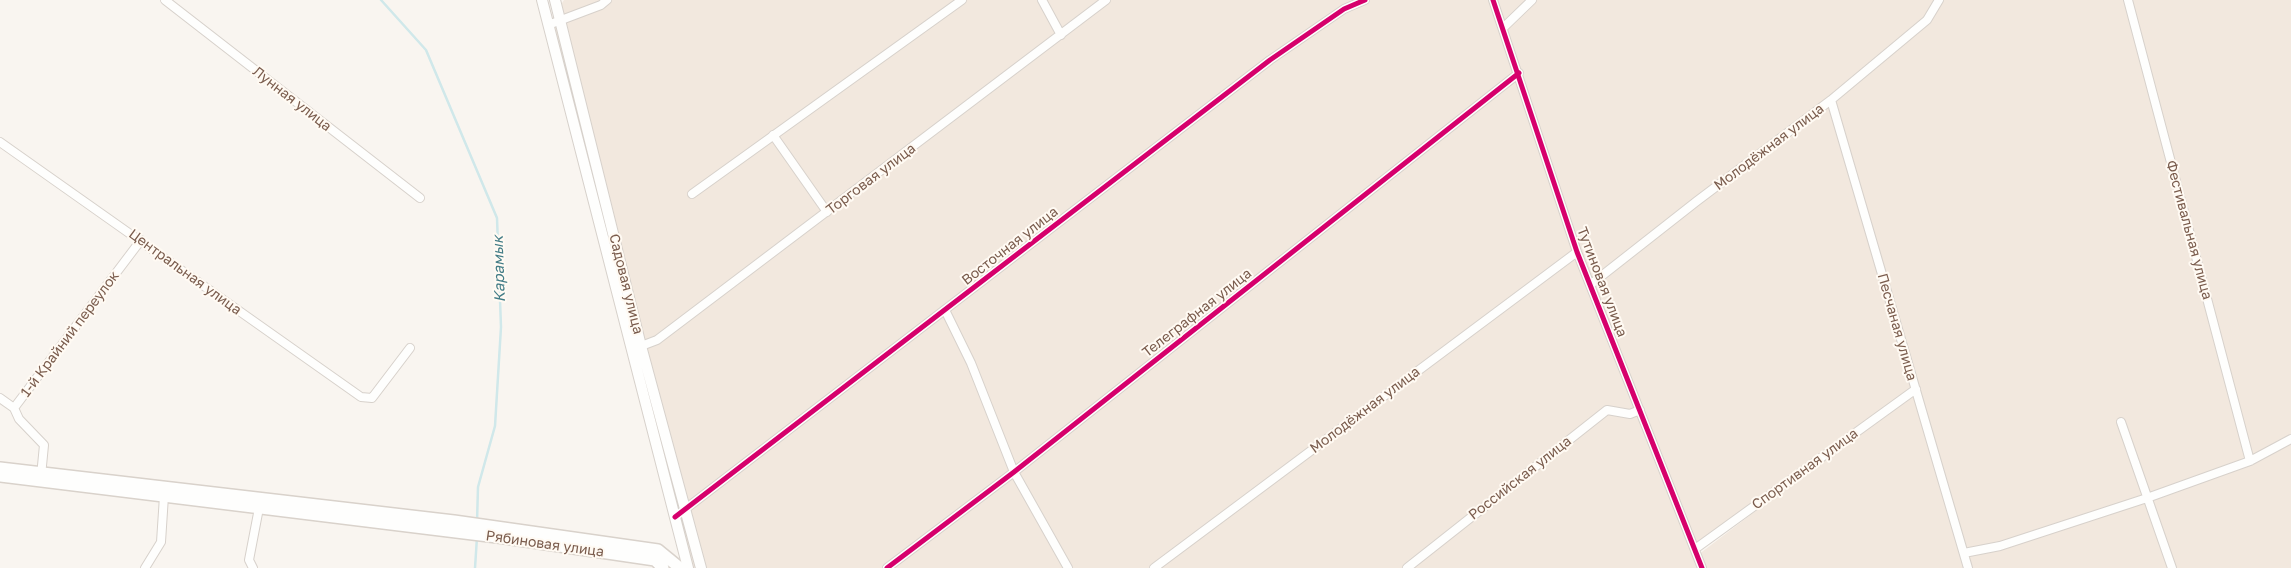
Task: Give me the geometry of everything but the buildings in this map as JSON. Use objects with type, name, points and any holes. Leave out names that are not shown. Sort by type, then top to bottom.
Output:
[{"type":"main road","points":[[0,468],[41,477],[164,496],[259,508],[454,527]]},
{"type":"main road","points":[[0,476],[41,477],[454,527]]},
{"type":"main road","name":"Рябиновая улица","points":[[454,527],[506,533],[655,560],[663,568]]},
{"type":"main road","points":[[506,533],[658,550],[680,568]]},
{"type":"street","name":"Лунная улица","points":[[165,0],[420,198]]},
{"type":"street","name":"Садовая улица","points":[[542,0],[636,348],[701,568]]},
{"type":"street","name":"Садовая улица","points":[[554,0],[688,568]]},
{"type":"street","points":[[548,25],[602,5],[607,0]]},
{"type":"street","points":[[692,194],[962,0]]},
{"type":"street","points":[[1042,0],[1061,35]]},
{"type":"street","name":"Торговая улица","points":[[636,348],[657,340],[1106,0]]},
{"type":"street","name":"Восточная улица","points":[[675,517],[1270,60],[1344,9],[1365,0]]},
{"type":"street","name":"Тутиновая улица","points":[[1494,0],[1519,73],[1548,170],[1577,252],[1702,568]]},
{"type":"street","points":[[1504,27],[1532,0]]},
{"type":"street","name":"Молодёжная улица","points":[[1590,285],[1831,100],[1927,20],[1939,0]]},
{"type":"street","name":"Фестивальная улица","points":[[2128,0],[2250,461]]},
{"type":"street","name":"Телеграфная улица","points":[[887,568],[1014,472],[1519,73]]},
{"type":"street","name":"Песчаная улица","points":[[1831,100],[1968,568]]},
{"type":"street","points":[[773,135],[827,212]]},
{"type":"street","name":"Центральная улица","points":[[0,142],[361,397],[372,398],[410,348]]},
{"type":"street","name":"1-й Крайний переулок","points":[[41,477],[44,445],[20,419],[14,408],[141,240]]},
{"type":"street","name":"Молодёжная улица","points":[[1154,568],[1577,252]]},
{"type":"street","points":[[945,310],[971,363],[1014,472],[1068,568]]},
{"type":"street","name":"Спортивная улица","points":[[1695,549],[1916,389]]},
{"type":"street","points":[[0,398],[14,408]]},
{"type":"street","name":"Российская улица","points":[[1407,568],[1607,410],[1630,414],[1640,410]]},
{"type":"street","points":[[2121,422],[2172,568]]},
{"type":"street","points":[[1964,553],[2000,546],[2147,498],[2250,461],[2291,439]]},
{"type":"street","points":[[145,568],[161,542],[164,496]]},
{"type":"street","points":[[252,568],[249,560],[259,508]]},
{"type":"shaded area","points":[[564,0],[2291,0],[2291,568],[691,568],[548,25]],"holes":[[[1889,409],[1698,555],[1695,549]]]},
{"type":"waterway","name":"Карамык","points":[[381,0],[426,50],[497,218],[501,327],[495,426],[478,487],[477,522]]},
{"type":"waterway","name":"Карамык","points":[[475,568],[477,537]]},
{"type":"cycle path","points":[[675,517],[1270,60],[1344,9],[1365,0]]},
{"type":"cycle path","points":[[1493,0],[1577,252],[1702,568]]},
{"type":"cycle path","points":[[887,568],[1014,472],[1519,73]]}]
